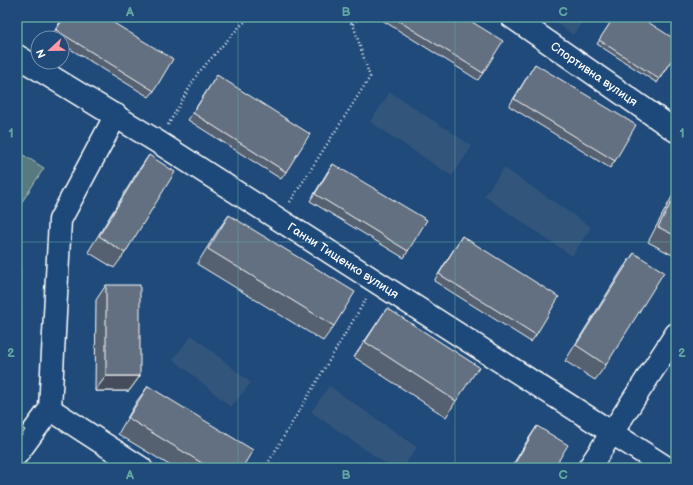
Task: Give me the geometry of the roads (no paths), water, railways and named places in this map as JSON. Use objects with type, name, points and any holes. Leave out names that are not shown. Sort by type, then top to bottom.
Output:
[{"type":"street","name":"Спортивна вулиця","points":[[512,17],[676,131]]},
{"type":"street","name":"Ганни Тищенко вулиця","points":[[17,56],[116,115],[667,468]]},
{"type":"street","points":[[17,454],[50,409],[60,220],[116,115]]},
{"type":"street","points":[[590,468],[676,334]]},
{"type":"street","points":[[50,409],[141,468]]}]
